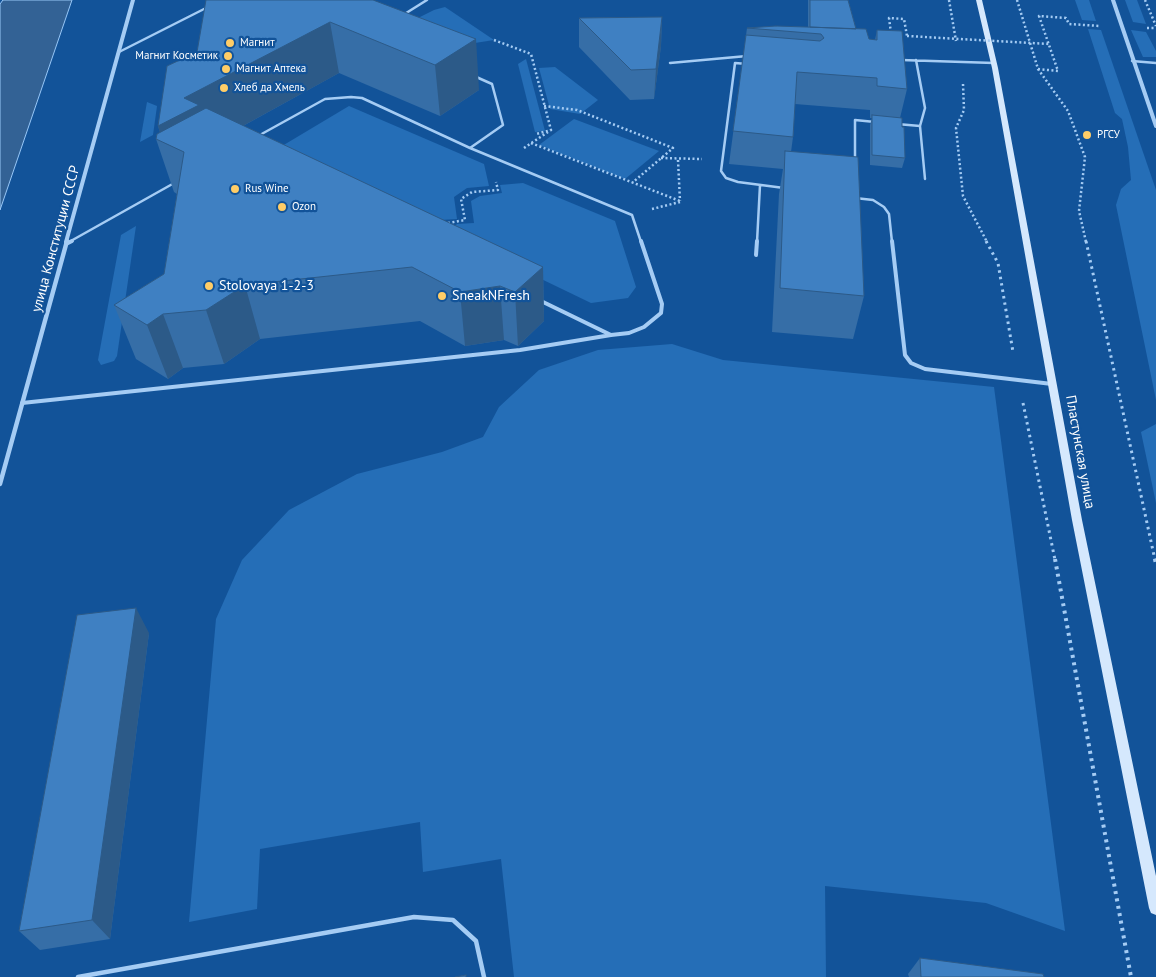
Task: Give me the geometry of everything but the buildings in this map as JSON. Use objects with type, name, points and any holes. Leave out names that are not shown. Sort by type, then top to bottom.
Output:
[{"type":"main road","name":"Пластунская улица","points":[[979,0],[994,63],[1077,520],[1156,908]]},
{"type":"street","name":"улица Конституции СССР","points":[[0,484],[133,0]]},
{"type":"street","points":[[1112,0],[1156,126]]},
{"type":"lane","points":[[397,18],[420,6],[427,0]]},
{"type":"lane","points":[[119,52],[214,4]]},
{"type":"lane","points":[[670,63],[756,56]]},
{"type":"lane","points":[[894,60],[994,63]]},
{"type":"lane","points":[[916,60],[925,108],[920,126],[925,179]]},
{"type":"lane","points":[[1132,61],[1155,63]]},
{"type":"lane","points":[[748,64],[735,63],[721,171],[726,178],[788,189]]},
{"type":"lane","points":[[465,73],[492,84],[502,126],[470,148]]},
{"type":"lane","points":[[22,403],[520,350],[629,333],[654,321],[661,313],[662,304],[632,215],[470,148],[362,98],[351,96],[325,99],[250,141]]},
{"type":"lane","points":[[855,164],[855,120],[883,123]]},
{"type":"lane","points":[[892,124],[920,126]]},
{"type":"lane","points":[[66,244],[178,181]]},
{"type":"lane","points":[[756,255],[760,185]]},
{"type":"lane","points":[[854,198],[873,200],[884,207],[889,214],[905,355],[911,363],[925,369],[1052,384]]},
{"type":"lane","points":[[534,297],[611,335]]},
{"type":"lane","points":[[78,977],[414,917],[453,920],[476,942],[484,977]]},
{"type":"path","points":[[949,0],[956,42]]},
{"type":"path","points":[[1017,0],[1038,70],[1068,111],[1085,157],[1079,210],[1156,565]]},
{"type":"path","points":[[1145,0],[1155,23]]},
{"type":"path","points":[[1038,70],[1058,71],[1039,16],[1066,18],[1069,24],[1108,26]]},
{"type":"path","points":[[891,36],[889,18],[904,19],[907,36],[1049,44]]},
{"type":"path","points":[[494,40],[531,54],[551,130],[536,134]]},
{"type":"path","points":[[963,82],[964,110],[956,128],[963,196],[998,263],[1013,352]]},
{"type":"path","points":[[544,106],[577,110],[673,148],[632,183]]},
{"type":"path","points":[[531,143],[680,201]]},
{"type":"path","points":[[446,224],[465,220],[461,199],[472,192],[498,190],[491,157]]},
{"type":"path","points":[[660,158],[678,160],[723,158]]},
{"type":"path","points":[[678,160],[680,201]]},
{"type":"path","points":[[632,215],[680,201]]},
{"type":"path","points":[[1022,400],[1061,586],[1131,977]]},
{"type":"shaded area","points":[[3,0],[72,0],[0,210],[0,4]]},
{"type":"shaded area","points":[[1075,0],[1089,0],[1096,21],[1082,20]]},
{"type":"shaded area","points":[[1125,0],[1137,0],[1146,24],[1133,22]]},
{"type":"shaded area","points":[[445,7],[494,40],[462,45],[408,23],[434,10]]},
{"type":"shaded area","points":[[1088,29],[1101,30],[1156,190],[1156,400],[1116,205],[1121,189],[1131,180],[1128,147],[1122,119],[1115,113]]},
{"type":"shaded area","points":[[1131,30],[1146,32],[1156,51],[1156,57],[1143,57]]},
{"type":"shaded area","points":[[526,59],[545,131],[535,132],[518,64]]},
{"type":"shaded area","points":[[555,67],[598,100],[580,114],[550,109],[539,68]]},
{"type":"shaded area","points":[[147,102],[157,106],[153,135],[140,142]]},
{"type":"shaded area","points":[[349,106],[484,164],[489,186],[467,188],[454,197],[457,219],[440,220],[272,152]]},
{"type":"shaded area","points":[[574,119],[659,151],[625,179],[539,145]]},
{"type":"shaded area","points":[[523,183],[615,221],[636,287],[628,298],[591,303],[446,233],[457,224],[474,223],[471,201],[480,196],[502,193],[500,185]]},
{"type":"shaded area","points":[[136,226],[117,356],[114,361],[101,365],[98,360],[121,235]]},
{"type":"shaded area","points":[[672,344],[723,360],[994,387],[1065,931],[986,903],[825,886],[826,977],[514,977],[501,859],[423,872],[420,822],[260,849],[257,909],[189,922],[216,619],[242,560],[289,510],[357,474],[442,452],[483,437],[499,407],[539,370],[598,350]]},
{"type":"shaded area","points":[[1156,424],[1156,503],[1141,432]]},
{"type":"place","name":"Магнит","points":[[230,43]]},
{"type":"place","name":"Магнит Косметик","points":[[228,56]]},
{"type":"place","name":"Магнит Аптека","points":[[226,69]]},
{"type":"place","name":"Хлеб да Хмель","points":[[224,88]]},
{"type":"place","name":"РГСУ","points":[[1087,135]]},
{"type":"place","name":"Rus Wine","points":[[235,189]]},
{"type":"place","name":"Ozon","points":[[282,207]]},
{"type":"place","name":"Stolovaya 1-2-3","points":[[209,286]]},
{"type":"place","name":"SneakNFresh","points":[[442,296]]}]
